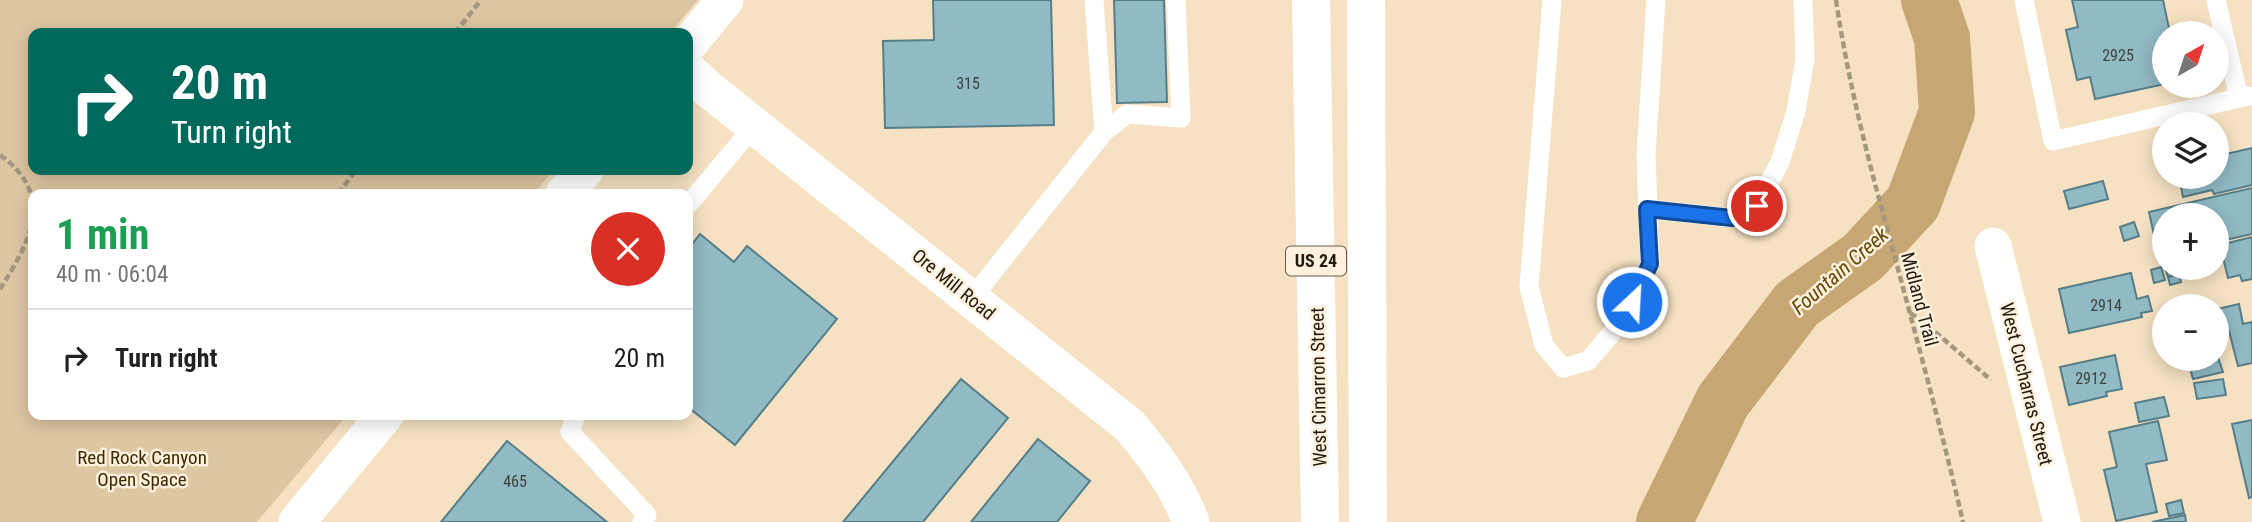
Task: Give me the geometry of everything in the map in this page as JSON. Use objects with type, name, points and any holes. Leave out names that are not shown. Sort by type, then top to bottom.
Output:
[{"type":"highway","name":"West Cimarron Street","points":[[1311,0],[1320,522]]},
{"type":"highway","name":"US 24","points":[[1366,0],[1368,522]]},
{"type":"street","points":[[693,38],[725,0]]},
{"type":"street","name":"Ore Mill Road","points":[[693,75],[1130,426],[1159,460],[1191,522]]},
{"type":"street","points":[[568,189],[580,175]]},
{"type":"street","name":"West Cucharras Street","points":[[1993,246],[2062,522]]},
{"type":"street","points":[[298,522],[380,420]]},
{"type":"lane","points":[[1094,0],[1104,132]]},
{"type":"lane","points":[[972,298],[1104,132],[1127,114],[1181,118],[1176,0]]},
{"type":"lane","points":[[1552,0],[1529,287],[1544,345],[1563,368],[1588,361],[1623,320],[1650,264],[1646,154],[1656,0]]},
{"type":"lane","points":[[1647,209],[1732,218],[1757,206],[1780,162],[1796,111],[1805,59],[1803,0]]},
{"type":"lane","points":[[2024,0],[2053,141],[2246,97],[2216,0]]},
{"type":"lane","points":[[693,199],[754,126]]},
{"type":"lane","points":[[574,420],[570,432],[648,515],[642,522]]},
{"type":"path","points":[[459,28],[481,0]]},
{"type":"path","name":"Midland Trail","points":[[1836,0],[1847,71],[1944,439],[1963,522]]},
{"type":"path","points":[[0,155],[14,165],[31,189]]},
{"type":"path","points":[[0,289],[21,256],[28,237]]},
{"type":"path","points":[[1910,313],[1995,383],[2031,397]]},
{"type":"green space","name":"Red Rock Canyon Open Space","points":[[0,0],[698,0],[674,28],[28,28],[28,175],[550,175],[537,189],[28,189],[28,420],[343,420],[257,522],[0,522]]},
{"type":"building","points":[[933,0],[1051,0],[1054,125],[885,128],[883,41],[934,40]]},
{"type":"building","points":[[1114,0],[1164,0],[1167,102],[1117,103]]},
{"type":"building","points":[[2072,0],[2163,0],[2167,21],[2152,21],[2152,87],[2095,99],[2090,77],[2077,80],[2066,30],[2078,27]]},
{"type":"building","points":[[2252,148],[2252,185],[2214,194],[2212,190],[2183,197],[2181,189],[2229,189],[2229,153]]},
{"type":"building","points":[[2103,181],[2108,199],[2069,209],[2064,191]]},
{"type":"building","points":[[2252,188],[2252,234],[2229,239],[2229,203],[2188,203]]},
{"type":"building","points":[[2134,222],[2139,236],[2124,241],[2120,227]]},
{"type":"building","points":[[700,234],[734,262],[747,246],[837,319],[735,445],[693,411],[693,243]]},
{"type":"building","points":[[2252,237],[2252,279],[2242,281],[2240,275],[2229,278],[2229,243]]},
{"type":"building","points":[[2131,273],[2137,299],[2148,296],[2152,311],[2141,313],[2142,317],[2069,333],[2059,289]]},
{"type":"building","points":[[2169,280],[2180,280],[2181,282],[2170,285]]},
{"type":"building","points":[[2239,304],[2243,324],[2252,322],[2252,363],[2238,366],[2229,331],[2229,306]]},
{"type":"building","points":[[2115,355],[2122,389],[2106,392],[2107,396],[2069,405],[2060,367]]},
{"type":"building","points":[[2191,371],[2223,372],[2193,379]]},
{"type":"building","points":[[961,379],[1008,418],[923,522],[843,522]]},
{"type":"building","points":[[2223,379],[2226,395],[2197,399],[2194,383]]},
{"type":"building","points":[[2164,397],[2169,416],[2139,422],[2135,403]]},
{"type":"building","points":[[2252,420],[2252,497],[2249,498],[2232,424]]},
{"type":"building","points":[[2158,421],[2167,460],[2146,464],[2157,512],[2116,521],[2104,470],[2117,467],[2109,432]]},
{"type":"building","points":[[1038,439],[1090,481],[1057,522],[971,522]]},
{"type":"building","points":[[507,441],[607,522],[441,522]]},
{"type":"building","points":[[2181,500],[2184,513],[2169,516],[2166,504]]},
{"type":"building","points":[[2185,515],[2186,522],[2152,522]]},
{"type":"waterway","name":"Fountain Creek","points":[[1664,522],[1723,401],[1797,304],[1863,257],[1913,203],[1947,112],[1942,38],[1929,0]]},
{"type":"route","points":[[1632,302],[1650,264],[1647,209],[1732,218],[1757,206]]}]
